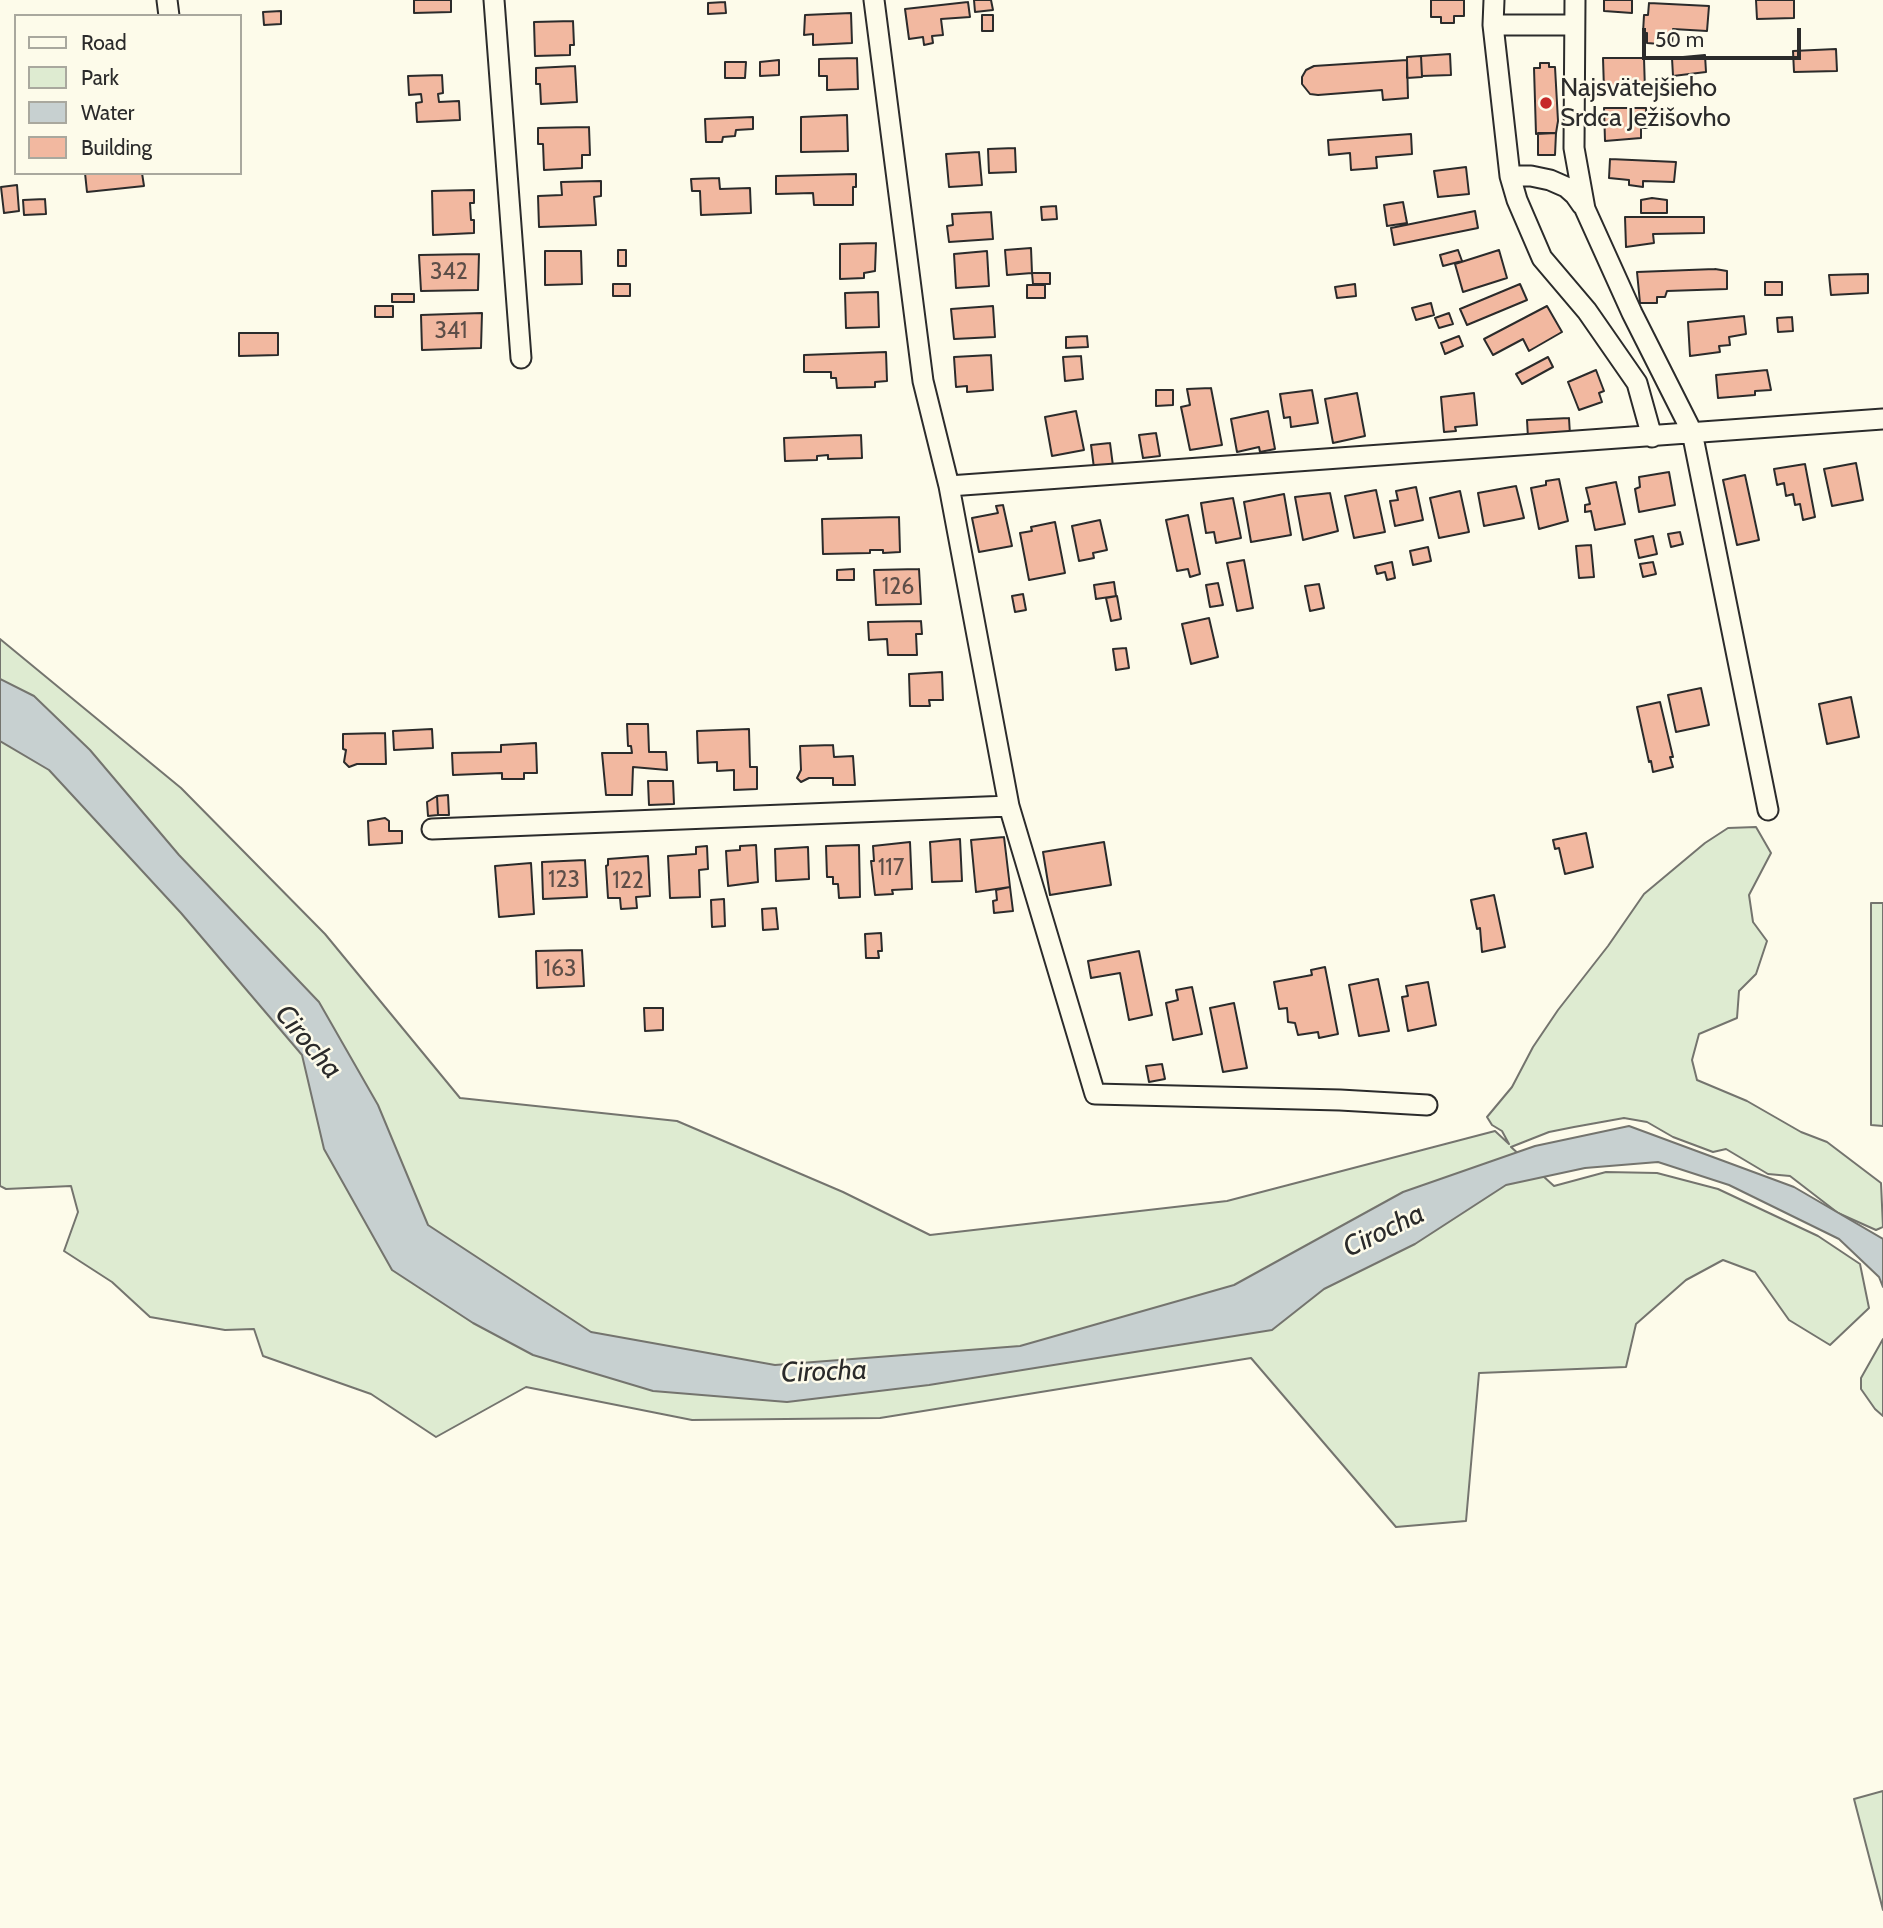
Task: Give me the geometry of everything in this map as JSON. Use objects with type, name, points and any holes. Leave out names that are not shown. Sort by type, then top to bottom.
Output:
[{"type":"street","points":[[494,0],[521,358]]},
{"type":"street","points":[[874,0],[923,381],[948,486],[1009,806],[1095,1094],[1340,1100],[1427,1105]]},
{"type":"street","points":[[1494,0],[1493,26],[1510,176],[1517,200],[1542,258],[1587,311],[1637,383],[1652,437]]},
{"type":"street","points":[[1575,0],[1574,148],[1585,209]]},
{"type":"street","points":[[1493,26],[1574,25]]},
{"type":"street","points":[[1510,176],[1531,176],[1566,187],[1585,209],[1632,313],[1692,432],[1768,810]]},
{"type":"street","points":[[948,486],[1883,419]]},
{"type":"street","points":[[432,829],[1009,806]]},
{"type":"green space","points":[[0,639],[181,788],[325,934],[460,1098],[677,1121],[843,1192],[930,1235],[1227,1201],[1495,1131],[1509,1144],[1502,1131],[1492,1125],[1487,1117],[1512,1087],[1533,1047],[1558,1010],[1644,894],[1705,843],[1728,828],[1756,827],[1771,853],[1749,895],[1753,922],[1767,941],[1756,974],[1739,991],[1737,1018],[1699,1034],[1692,1060],[1697,1080],[1747,1101],[1801,1132],[1827,1142],[1881,1183],[1883,1227],[1876,1230],[1838,1213],[1790,1176],[1768,1174],[1726,1149],[1713,1152],[1673,1137],[1647,1122],[1624,1118],[1574,1127],[1549,1132],[1511,1147],[1554,1186],[1606,1172],[1657,1173],[1718,1189],[1818,1236],[1860,1264],[1869,1308],[1830,1345],[1789,1320],[1755,1272],[1723,1260],[1686,1280],[1636,1324],[1626,1367],[1479,1373],[1466,1521],[1396,1527],[1251,1358],[880,1418],[692,1420],[526,1387],[436,1437],[371,1394],[263,1356],[254,1329],[225,1330],[150,1317],[112,1282],[64,1251],[78,1212],[71,1186],[6,1189],[0,1186]]},
{"type":"green space","points":[[1871,903],[1883,903],[1883,1126],[1871,1125]]},
{"type":"green space","points":[[1883,1339],[1883,1416],[1861,1389],[1861,1378]]},
{"type":"green space","points":[[1883,1791],[1883,1910],[1854,1799]]},
{"type":"water","name":"Cirocha","points":[[0,679],[34,696],[90,750],[179,855],[319,1002],[378,1105],[428,1225],[591,1332],[775,1365],[1020,1346],[1234,1285],[1403,1192],[1535,1146],[1629,1126],[1794,1187],[1883,1239],[1883,1287],[1879,1277],[1839,1239],[1729,1185],[1658,1162],[1585,1168],[1506,1185],[1415,1244],[1324,1289],[1272,1330],[929,1385],[787,1402],[653,1391],[533,1355],[473,1323],[392,1270],[324,1149],[302,1055],[181,913],[49,770],[0,741]]},
{"type":"building","points":[[414,0],[451,0],[451,12],[414,13]]},
{"type":"building","points":[[974,0],[991,0],[993,10],[975,12]]},
{"type":"building","points":[[1431,0],[1464,0],[1464,16],[1454,16],[1454,23],[1441,23],[1441,17],[1431,17]]},
{"type":"building","points":[[1604,0],[1632,0],[1632,13],[1604,11]]},
{"type":"building","points":[[1756,0],[1794,0],[1794,18],[1757,19]]},
{"type":"building","points":[[725,2],[726,13],[708,14],[708,3]]},
{"type":"building","points":[[968,2],[970,17],[941,19],[943,35],[932,36],[933,43],[924,45],[923,37],[909,39],[905,9]]},
{"type":"building","points":[[1649,3],[1709,6],[1707,31],[1673,29],[1672,45],[1647,43],[1647,33],[1643,33],[1644,15],[1648,15]]},
{"type":"building","points":[[281,11],[281,24],[264,25],[263,12]]},
{"type":"building","points":[[851,13],[852,43],[813,45],[813,34],[804,35],[805,15]]},
{"type":"building","points":[[982,15],[993,15],[993,31],[982,31]]},
{"type":"building","points":[[573,21],[574,45],[570,45],[570,55],[535,56],[534,22]]},
{"type":"building","points":[[1836,49],[1837,71],[1794,72],[1793,51]]},
{"type":"building","points":[[1450,54],[1451,75],[1422,76],[1421,56]]},
{"type":"building","points":[[1705,55],[1706,72],[1673,76],[1672,58]]},
{"type":"building","points":[[1421,56],[1422,77],[1407,78],[1407,57]]},
{"type":"building","points":[[857,58],[858,89],[827,90],[827,76],[819,76],[819,59]]},
{"type":"building","points":[[1603,58],[1644,58],[1645,91],[1604,90]]},
{"type":"building","points":[[779,60],[779,75],[760,76],[760,62]]},
{"type":"building","points":[[1407,60],[1408,98],[1383,100],[1382,90],[1310,94],[1302,84],[1306,70],[1314,66]]},
{"type":"building","points":[[725,62],[746,62],[745,78],[725,78]]},
{"type":"building","name":"Najsvätejšieho Srdca Ježišovho","points":[[1540,63],[1549,63],[1549,67],[1555,67],[1558,121],[1556,133],[1536,134],[1534,68],[1540,68]]},
{"type":"building","points":[[575,66],[577,102],[541,104],[540,84],[536,84],[536,68]]},
{"type":"building","points":[[442,75],[443,93],[438,94],[439,102],[459,101],[460,120],[417,122],[416,103],[422,102],[421,94],[409,95],[408,76]]},
{"type":"building","points":[[1604,108],[1646,108],[1647,128],[1641,128],[1641,138],[1605,141]]},
{"type":"building","points":[[847,115],[848,151],[801,152],[801,117]]},
{"type":"building","points":[[753,117],[753,129],[736,130],[735,136],[723,137],[722,142],[706,142],[705,119]]},
{"type":"building","points":[[589,127],[590,155],[582,155],[582,168],[544,170],[543,144],[538,144],[538,128]]},
{"type":"building","points":[[1538,133],[1556,133],[1555,155],[1538,155]]},
{"type":"building","points":[[1411,134],[1412,154],[1376,157],[1377,168],[1351,170],[1350,153],[1329,155],[1328,140]]},
{"type":"building","points":[[1015,148],[1016,172],[989,173],[988,149]]},
{"type":"building","points":[[979,152],[982,185],[949,187],[946,154]]},
{"type":"building","points":[[1610,159],[1676,162],[1674,182],[1643,181],[1643,187],[1629,185],[1629,180],[1609,178]]},
{"type":"building","points":[[1466,167],[1469,194],[1438,197],[1434,171]]},
{"type":"building","points":[[856,174],[853,205],[814,205],[813,193],[776,194],[776,176]]},
{"type":"building","points":[[85,175],[142,175],[144,186],[87,192]]},
{"type":"building","points":[[719,178],[720,189],[750,188],[751,213],[701,215],[700,191],[692,191],[691,179]]},
{"type":"building","points":[[601,181],[601,196],[594,197],[596,225],[539,227],[538,196],[562,195],[561,182]]},
{"type":"building","points":[[17,185],[19,211],[4,213],[1,187]]},
{"type":"building","points":[[474,190],[474,203],[470,203],[474,233],[433,235],[432,191]]},
{"type":"building","points":[[45,199],[46,214],[24,215],[23,200]]},
{"type":"building","points":[[1641,200],[1667,200],[1667,213],[1641,213]]},
{"type":"building","points":[[1403,202],[1407,223],[1387,226],[1384,205]]},
{"type":"building","points":[[1056,206],[1057,219],[1042,220],[1041,207]]},
{"type":"building","points":[[1475,211],[1478,228],[1394,245],[1391,228]]},
{"type":"building","points":[[991,212],[993,239],[949,242],[947,226],[953,225],[952,214]]},
{"type":"building","points":[[1625,217],[1704,217],[1704,233],[1653,234],[1654,243],[1626,247]]},
{"type":"building","points":[[876,243],[875,271],[864,273],[864,278],[840,279],[840,244]]},
{"type":"building","points":[[1031,248],[1032,273],[1007,275],[1005,250]]},
{"type":"building","points":[[618,250],[626,250],[626,266],[618,266]]},
{"type":"building","points":[[1458,250],[1462,261],[1443,266],[1440,255]]},
{"type":"building","points":[[1499,250],[1507,278],[1463,292],[1455,264]]},
{"type":"building","points":[[545,251],[581,251],[582,284],[545,285]]},
{"type":"building","points":[[987,251],[989,286],[956,288],[954,254]]},
{"type":"building","points":[[479,254],[478,290],[421,291],[419,255]]},
{"type":"building","points":[[1715,269],[1727,271],[1727,289],[1667,291],[1665,297],[1657,297],[1657,303],[1640,303],[1637,272]]},
{"type":"building","points":[[1032,273],[1050,273],[1050,284],[1033,284]]},
{"type":"building","points":[[1868,274],[1868,293],[1831,295],[1829,275]]},
{"type":"building","points":[[1765,282],[1782,282],[1782,295],[1765,295]]},
{"type":"building","points":[[613,284],[630,284],[630,296],[613,296]]},
{"type":"building","points":[[1355,284],[1356,296],[1337,298],[1335,287]]},
{"type":"building","points":[[1520,284],[1527,300],[1467,325],[1460,309]]},
{"type":"building","points":[[1027,285],[1045,285],[1045,298],[1027,298]]},
{"type":"building","points":[[878,292],[879,327],[846,328],[845,293]]},
{"type":"building","points":[[392,294],[414,294],[414,302],[392,302]]},
{"type":"building","points":[[1431,303],[1434,315],[1416,320],[1412,308]]},
{"type":"building","points":[[375,306],[393,306],[393,317],[375,317]]},
{"type":"building","points":[[993,306],[995,337],[954,339],[951,309]]},
{"type":"building","points":[[1547,306],[1562,332],[1529,351],[1523,339],[1493,355],[1484,339]]},
{"type":"building","points":[[482,313],[481,348],[422,350],[421,315]]},
{"type":"building","points":[[1449,313],[1453,324],[1439,328],[1435,318]]},
{"type":"building","points":[[1744,316],[1746,334],[1729,337],[1730,345],[1719,346],[1720,352],[1690,356],[1688,322]]},
{"type":"building","points":[[1792,317],[1793,331],[1778,332],[1777,318]]},
{"type":"building","points":[[239,333],[278,333],[278,355],[239,356]]},
{"type":"building","points":[[1087,336],[1088,347],[1066,348],[1066,337]]},
{"type":"building","points":[[1459,336],[1463,346],[1445,354],[1441,343]]},
{"type":"building","points":[[886,352],[887,381],[875,382],[875,387],[837,388],[836,378],[831,378],[831,372],[804,372],[804,355]]},
{"type":"building","points":[[991,355],[993,390],[967,392],[967,386],[956,387],[954,357]]},
{"type":"building","points":[[1081,356],[1083,379],[1065,381],[1063,357]]},
{"type":"building","points":[[1548,357],[1553,367],[1522,384],[1516,374]]},
{"type":"building","points":[[1596,370],[1604,391],[1599,393],[1602,402],[1579,410],[1568,382]]},
{"type":"building","points":[[1767,370],[1771,390],[1755,391],[1755,395],[1718,398],[1716,375]]},
{"type":"building","points":[[1211,388],[1222,445],[1190,450],[1181,407],[1190,405],[1187,389]]},
{"type":"building","points":[[1156,390],[1173,390],[1173,405],[1156,406]]},
{"type":"building","points":[[1312,390],[1318,423],[1291,427],[1290,417],[1284,418],[1280,394]]},
{"type":"building","points":[[1357,393],[1365,436],[1333,443],[1325,399]]},
{"type":"building","points":[[1474,393],[1477,425],[1455,427],[1456,431],[1444,432],[1441,397]]},
{"type":"building","points":[[1076,411],[1084,450],[1052,456],[1045,417]]},
{"type":"building","points":[[1268,411],[1275,449],[1260,452],[1259,447],[1237,452],[1231,419]]},
{"type":"building","points":[[1569,418],[1570,435],[1528,438],[1527,420]]},
{"type":"building","points":[[1156,433],[1160,456],[1143,458],[1139,435]]},
{"type":"building","points":[[861,435],[862,458],[828,459],[828,455],[817,456],[817,460],[785,461],[784,438]]},
{"type":"building","points":[[1110,443],[1113,466],[1094,468],[1091,445]]},
{"type":"building","points":[[1856,463],[1863,500],[1832,506],[1824,469]]},
{"type":"building","points":[[1805,464],[1815,517],[1803,520],[1800,504],[1795,505],[1793,494],[1786,496],[1784,483],[1777,485],[1774,469]]},
{"type":"building","points":[[1669,472],[1675,505],[1639,512],[1635,489],[1640,487],[1639,477]]},
{"type":"building","points":[[1745,475],[1759,540],[1737,545],[1723,480]]},
{"type":"building","points":[[1559,479],[1568,521],[1539,529],[1531,488]]},
{"type":"building","points":[[1616,482],[1625,524],[1595,530],[1591,511],[1585,512],[1585,505],[1590,504],[1586,488]]},
{"type":"building","points":[[1516,486],[1524,518],[1484,526],[1478,493]]},
{"type":"building","points":[[1416,487],[1423,520],[1395,526],[1390,501],[1398,500],[1396,491]]},
{"type":"building","points":[[1376,490],[1385,532],[1354,538],[1345,496]]},
{"type":"building","points":[[1460,491],[1469,532],[1439,538],[1430,498]]},
{"type":"building","points":[[1330,493],[1338,531],[1303,540],[1295,497]]},
{"type":"building","points":[[1284,494],[1291,535],[1251,542],[1244,502]]},
{"type":"building","points":[[1233,498],[1241,538],[1216,543],[1214,532],[1206,533],[1201,503]]},
{"type":"building","points":[[1003,505],[1012,546],[979,552],[972,518],[998,513],[996,506]]},
{"type":"building","points":[[1188,515],[1200,574],[1190,577],[1188,569],[1177,571],[1166,520]]},
{"type":"building","points":[[899,517],[900,552],[883,553],[883,550],[870,550],[870,553],[823,554],[822,519]]},
{"type":"building","points":[[1100,520],[1107,550],[1093,553],[1094,558],[1079,561],[1072,526]]},
{"type":"building","points":[[1055,522],[1065,573],[1029,580],[1020,533],[1032,531],[1031,527]]},
{"type":"building","points":[[1680,532],[1683,544],[1671,547],[1668,534]]},
{"type":"building","points":[[1653,536],[1657,554],[1639,558],[1635,540]]},
{"type":"building","points":[[1591,545],[1594,577],[1579,578],[1576,546]]},
{"type":"building","points":[[1428,547],[1431,561],[1413,565],[1410,551]]},
{"type":"building","points":[[1244,560],[1253,608],[1237,611],[1227,563]]},
{"type":"building","points":[[1392,562],[1395,578],[1387,580],[1385,572],[1377,574],[1375,566]]},
{"type":"building","points":[[1653,562],[1656,574],[1643,577],[1640,564]]},
{"type":"building","points":[[854,569],[854,580],[837,580],[837,570]]},
{"type":"building","points":[[919,569],[921,604],[876,605],[874,570]]},
{"type":"building","points":[[1114,582],[1116,596],[1096,599],[1094,585]]},
{"type":"building","points":[[1218,583],[1223,605],[1210,607],[1206,585]]},
{"type":"building","points":[[1319,584],[1324,608],[1310,611],[1305,586]]},
{"type":"building","points":[[1023,594],[1026,610],[1015,612],[1012,596]]},
{"type":"building","points":[[1117,596],[1121,619],[1111,621],[1106,598]]},
{"type":"building","points":[[1209,618],[1218,657],[1191,664],[1182,624]]},
{"type":"building","points":[[921,621],[922,634],[916,634],[917,655],[888,655],[887,639],[869,640],[868,622]]},
{"type":"building","points":[[1126,648],[1129,668],[1116,670],[1113,649]]},
{"type":"building","points":[[942,672],[943,700],[929,700],[930,706],[910,706],[909,674]]},
{"type":"building","points":[[1701,688],[1709,725],[1676,732],[1668,695]]},
{"type":"building","points":[[1851,697],[1859,737],[1827,744],[1819,704]]},
{"type":"building","points":[[1660,702],[1673,767],[1653,772],[1637,707]]},
{"type":"building","points":[[627,724],[648,724],[649,752],[666,752],[667,770],[633,767],[632,795],[606,795],[602,753],[632,753],[631,746],[628,746]]},
{"type":"building","points":[[432,729],[433,748],[394,750],[393,731]]},
{"type":"building","points":[[749,729],[750,767],[757,767],[757,789],[734,790],[734,770],[717,771],[717,762],[698,763],[697,731]]},
{"type":"building","points":[[385,733],[386,764],[357,764],[349,767],[344,762],[346,750],[343,749],[343,734]]},
{"type":"building","points":[[536,743],[537,773],[524,773],[524,779],[502,779],[502,773],[453,775],[452,753],[501,752],[501,745]]},
{"type":"building","points":[[833,745],[834,757],[853,756],[855,785],[833,785],[833,778],[809,778],[801,782],[797,778],[801,770],[800,746]]},
{"type":"building","points":[[648,781],[673,781],[674,804],[649,805]]},
{"type":"building","points":[[448,795],[449,815],[438,815],[437,796]]},
{"type":"building","points":[[437,796],[438,815],[428,816],[427,802]]},
{"type":"building","points":[[385,818],[389,821],[389,831],[402,831],[402,843],[369,845],[368,821]]},
{"type":"building","points":[[1586,833],[1593,867],[1565,874],[1559,848],[1555,849],[1553,840]]},
{"type":"building","points":[[1004,837],[1010,887],[976,892],[971,840]]},
{"type":"building","points":[[960,839],[962,881],[932,882],[930,842]]},
{"type":"building","points":[[910,842],[912,889],[892,890],[893,894],[875,895],[871,861],[874,861],[873,846]]},
{"type":"building","points":[[1104,842],[1111,885],[1050,895],[1043,852]]},
{"type":"building","points":[[756,845],[758,882],[728,886],[726,851],[740,850],[740,846]]},
{"type":"building","points":[[859,845],[860,897],[839,898],[838,884],[833,884],[833,877],[827,877],[826,846]]},
{"type":"building","points":[[707,846],[708,869],[699,870],[700,897],[670,898],[668,856],[696,854],[696,847]]},
{"type":"building","points":[[808,847],[809,879],[776,881],[775,849]]},
{"type":"building","points":[[648,856],[650,896],[636,897],[637,908],[621,909],[620,898],[608,898],[608,859]]},
{"type":"building","points":[[585,860],[587,897],[543,899],[542,862]]},
{"type":"building","points":[[531,863],[534,914],[499,917],[495,866]]},
{"type":"building","points":[[1010,887],[1013,911],[994,913],[996,890]]},
{"type":"building","points":[[1494,895],[1505,947],[1482,952],[1480,928],[1477,929],[1471,900]]},
{"type":"building","points":[[724,899],[725,926],[712,927],[711,900]]},
{"type":"building","points":[[776,908],[778,929],[763,930],[762,909]]},
{"type":"building","points":[[881,933],[882,951],[878,951],[879,958],[866,958],[865,934]]},
{"type":"building","points":[[582,950],[584,986],[537,988],[536,951]]},
{"type":"building","points":[[1139,951],[1152,1015],[1129,1020],[1120,973],[1091,978],[1088,961]]},
{"type":"building","points":[[1325,967],[1338,1034],[1319,1038],[1318,1032],[1298,1035],[1295,1023],[1288,1022],[1287,1008],[1279,1009],[1274,982],[1312,975],[1311,970]]},
{"type":"building","points":[[1378,979],[1389,1031],[1359,1036],[1349,985]]},
{"type":"building","points":[[1428,982],[1436,1025],[1408,1031],[1402,997],[1408,996],[1406,986]]},
{"type":"building","points":[[1192,987],[1202,1034],[1173,1040],[1166,1003],[1178,1000],[1176,990]]},
{"type":"building","points":[[1234,1003],[1247,1068],[1223,1072],[1210,1008]]},
{"type":"building","points":[[644,1008],[663,1008],[663,1030],[645,1031]]},
{"type":"building","points":[[1162,1064],[1165,1079],[1149,1082],[1146,1066]]},
{"type":"place","name":"Najsvätejšieho Srdca Ježišovho","points":[[1546,103]]}]
